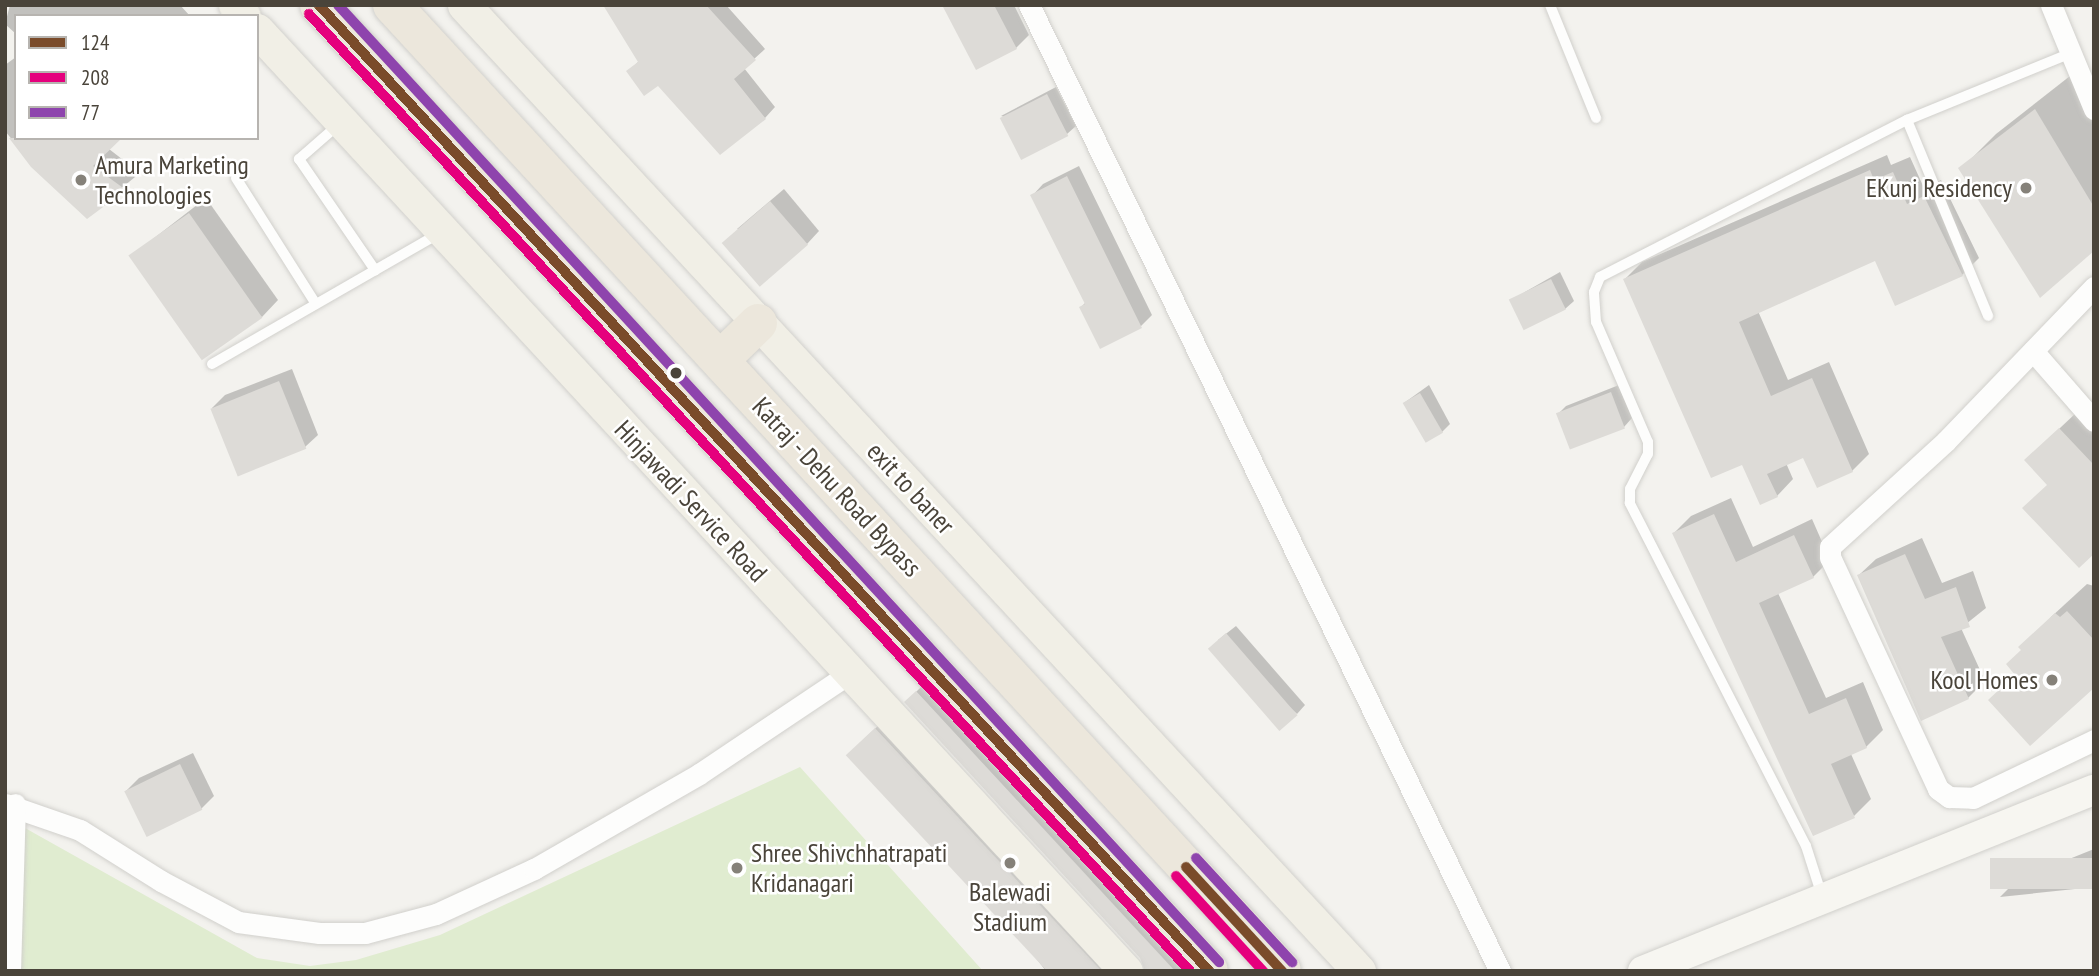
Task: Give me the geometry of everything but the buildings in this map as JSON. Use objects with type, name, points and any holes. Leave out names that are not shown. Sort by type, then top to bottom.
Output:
[{"type":"highway","name":"Katraj - Dehu Road Bypass","points":[[319,5],[1209,971]]},
{"type":"highway","name":"Katraj - Dehu Road Bypass","points":[[392,5],[1282,971]]},
{"type":"highway","points":[[720,360],[758,323]]},
{"type":"main road","name":"exit to baner","points":[[464,5],[1359,971]]},
{"type":"main road","name":"Hinjawadi Service Road","points":[[259,32],[1126,971]]},
{"type":"street","points":[[1029,5],[1500,971]]},
{"type":"street","points":[[2050,5],[2094,109]]},
{"type":"street","points":[[2094,287],[1946,441],[1830,547],[1830,557],[1938,789],[1949,797],[1973,799],[2094,740]]},
{"type":"street","points":[[2033,351],[2094,421]]},
{"type":"street","points":[[10,971],[10,804],[80,830],[161,881],[238,922],[318,933],[365,933],[436,915],[534,869],[699,774],[850,673]]},
{"type":"street","points":[[1653,969],[2094,790]]},
{"type":"lane","points":[[1550,5],[1596,118]]},
{"type":"lane","points":[[1823,899],[1807,846],[1630,503],[1630,489],[1648,454],[1648,442],[1592,306],[1600,277],[1907,120],[2069,54]]},
{"type":"lane","points":[[1907,120],[1988,316]]},
{"type":"lane","points":[[341,122],[299,159],[375,270]]},
{"type":"lane","points":[[236,178],[316,304]]},
{"type":"lane","points":[[212,364],[442,232]]},
{"type":"green space","name":"Shree Shivchhatrapati Kridanagari","points":[[800,767],[983,971],[11,971],[13,828],[25,828],[257,958],[310,966],[356,960],[440,935]]},
{"type":"transit line","name":"124","points":[[319,5],[1209,971]]},
{"type":"transit line","name":"77","points":[[338,5],[1219,962]]},
{"type":"transit line","name":"208","points":[[309,14],[1190,971]]},
{"type":"transit line","name":"77","points":[[1196,858],[1292,962]]},
{"type":"transit line","name":"124","points":[[1186,867],[1282,971]]},
{"type":"transit line","name":"208","points":[[1176,876],[1263,971]]},
{"type":"place","name":"Amura Marketing Technologies","points":[[81,180]]},
{"type":"place","name":"EKunj Residency","points":[[2026,188]]},
{"type":"place","name":"Kool Homes","points":[[2052,680]]},
{"type":"place","name":"Balewadi Stadium","points":[[1010,863]]},
{"type":"place","name":"Shree Shivchhatrapati Kridanagari","points":[[737,868]]}]
